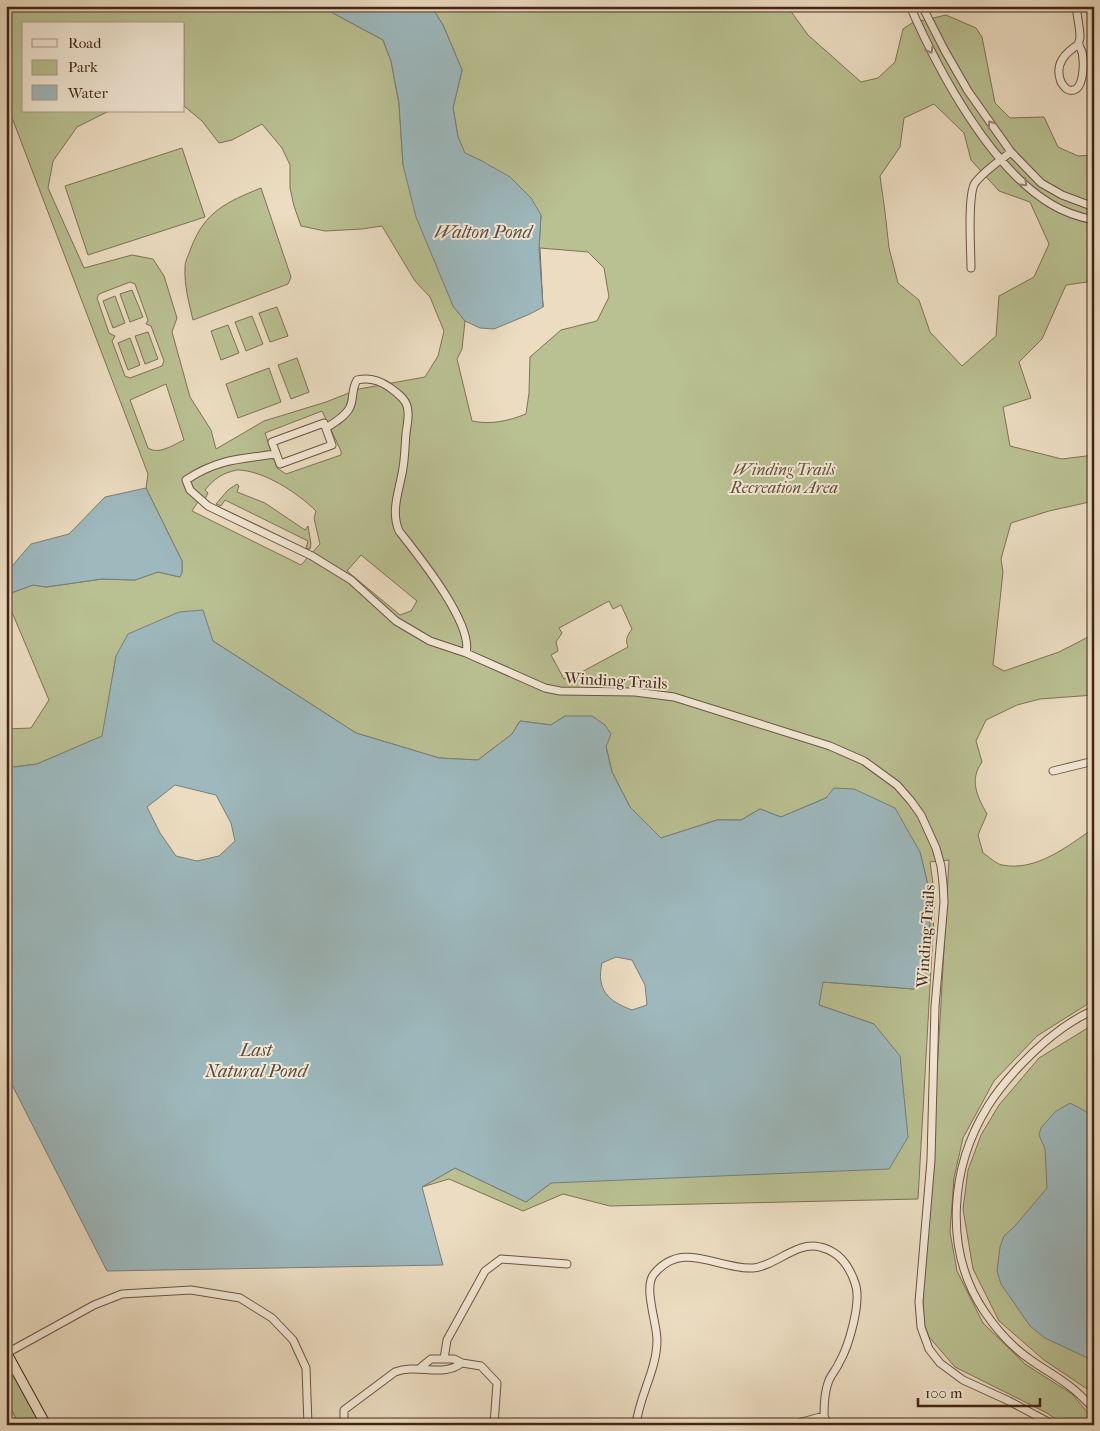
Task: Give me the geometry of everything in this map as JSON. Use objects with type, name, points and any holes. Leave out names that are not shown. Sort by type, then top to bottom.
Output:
[{"type":"street","points":[[910,6],[926,42],[948,82],[1001,160],[1025,185],[1051,204],[1078,216],[1094,220]]},
{"type":"street","points":[[922,6],[968,91],[1011,152],[1042,183],[1062,195],[1094,207]]},
{"type":"street","points":[[1076,6],[1080,38],[1078,44],[1068,51],[1060,61],[1058,68],[1063,86],[1069,90],[1074,90],[1078,87],[1082,80],[1082,55],[1078,44]]},
{"type":"street","points":[[971,268],[971,202],[974,184],[1011,152]]},
{"type":"street","points":[[276,454],[272,442],[324,424],[326,428],[344,415],[350,407],[353,388],[357,380],[369,378],[382,383],[404,400],[408,407],[408,418],[404,466],[394,510],[395,522],[399,531],[447,596],[467,643],[466,653]]},
{"type":"street","name":"Winding Trails","points":[[326,428],[332,445],[280,464],[276,454],[226,460],[186,480],[190,490],[208,506],[312,556],[351,580],[396,621],[430,641],[466,653],[546,688],[554,690],[635,692],[674,697],[830,746],[864,761],[879,771],[897,785],[911,801],[930,832],[941,866],[944,883],[944,902],[934,1006],[930,1160],[919,1302],[921,1327],[929,1349],[940,1362],[963,1380],[1009,1400],[1054,1425]]},
{"type":"street","points":[[1053,771],[1094,761]]},
{"type":"street","points":[[1093,1010],[1052,1036],[1032,1052],[988,1105],[971,1140],[964,1162],[956,1208],[957,1237],[961,1260],[969,1284],[984,1310],[1007,1341],[1071,1387],[1094,1409]]},
{"type":"street","points":[[636,1425],[637,1412],[654,1362],[657,1341],[649,1293],[652,1276],[661,1266],[675,1258],[689,1256],[732,1266],[753,1268],[769,1264],[802,1247],[818,1246],[835,1252],[848,1267],[856,1285],[855,1314],[850,1341],[828,1381],[824,1399],[824,1416],[828,1425]]},
{"type":"street","points":[[444,1358],[447,1340],[486,1271],[501,1259],[567,1264]]},
{"type":"street","points":[[46,1425],[7,1352],[94,1305],[122,1294],[192,1290],[240,1298],[272,1318],[293,1340],[306,1368],[308,1425]]},
{"type":"street","points":[[420,1368],[431,1359],[444,1358],[454,1358],[462,1363],[482,1366],[496,1382],[494,1425]]},
{"type":"street","points":[[344,1425],[344,1410],[395,1372],[402,1369],[420,1368],[432,1371],[442,1370],[458,1367],[462,1363]]},
{"type":"street","points":[[790,1425],[824,1416]]},
{"type":"green space","name":"Winding Trails Recreation Area","points":[[6,6],[320,6],[383,40],[391,61],[399,104],[403,165],[453,306],[465,321],[462,349],[457,359],[472,421],[486,423],[526,414],[529,393],[530,357],[561,330],[597,321],[609,297],[604,268],[588,252],[540,248],[543,307],[539,248],[541,215],[482,161],[465,154],[458,137],[453,108],[462,70],[443,25],[431,6],[787,6],[808,35],[861,82],[878,78],[895,62],[903,29],[912,23],[946,15],[976,28],[982,37],[995,103],[1010,118],[1044,117],[1058,147],[1078,156],[1094,155],[1094,284],[1087,282],[1066,285],[1042,339],[1019,362],[1031,398],[1003,407],[1010,446],[1062,459],[1094,455],[1094,501],[1049,511],[1011,523],[1001,559],[1003,572],[993,665],[1004,671],[1059,652],[1094,634],[1094,695],[1040,699],[1017,705],[986,720],[976,741],[982,762],[975,782],[980,801],[987,814],[978,835],[983,853],[1002,865],[1027,865],[1039,861],[1051,856],[1094,828],[1094,1000],[1037,1036],[994,1081],[963,1138],[954,1178],[950,1232],[957,1271],[983,1323],[1025,1364],[1072,1394],[1094,1420],[1094,1425],[1064,1425],[1047,1413],[955,1367],[929,1337],[923,1322],[923,1276],[931,1181],[949,860],[930,862],[935,898],[918,1199],[610,1206],[563,1194],[523,1211],[449,1179],[422,1187],[455,1168],[526,1202],[551,1183],[874,1024],[819,1005],[822,982],[914,989],[928,964],[931,898],[920,852],[826,798],[781,817],[760,809],[741,820],[717,820],[661,838],[630,807],[612,772],[606,746],[565,716],[551,725],[520,721],[512,734],[478,760],[439,758],[356,733],[213,641],[116,656],[103,736],[37,764],[14,767],[6,762],[6,729],[31,728],[49,700],[6,598],[6,592],[11,593],[33,585],[46,587],[102,579],[135,580],[158,572],[180,577],[182,561],[146,488],[148,474],[6,102]],"holes":[[[22,22],[185,22],[185,107],[202,121],[219,143],[232,140],[262,124],[282,148],[290,165],[290,188],[301,226],[325,231],[382,226],[415,281],[430,297],[444,331],[438,356],[425,377],[359,389],[326,402],[264,421],[216,449],[211,430],[190,397],[172,332],[177,318],[164,276],[153,259],[132,255],[84,268],[48,188],[53,161],[77,127],[107,112],[22,112]],[[934,104],[964,133],[971,160],[999,191],[1030,202],[1049,244],[1034,277],[999,296],[996,336],[962,366],[930,332],[919,300],[898,283],[889,248],[880,176],[900,147],[904,118]],[[130,282],[135,284],[148,320],[146,324],[151,326],[164,361],[162,366],[130,378],[125,376],[112,341],[115,336],[109,333],[97,298],[99,294]],[[166,384],[184,440],[161,450],[148,448],[130,400]],[[322,411],[341,451],[341,455],[286,474],[277,468],[265,433]],[[237,470],[269,478],[300,497],[316,511],[314,518],[320,544],[301,565],[192,511],[201,497],[205,499],[208,493],[205,490],[208,486],[219,477]],[[361,555],[417,601],[411,611],[400,615],[347,571]],[[609,601],[613,609],[621,605],[632,629],[627,638],[628,647],[576,675],[564,679],[551,655],[558,651],[556,642],[562,633],[559,628]]]},
{"type":"green space","points":[[182,148],[205,217],[88,255],[65,186]]},
{"type":"green space","points":[[261,188],[291,277],[288,284],[193,320],[188,301],[185,267],[197,235],[210,216],[218,209]]},
{"type":"green space","points":[[132,290],[143,317],[130,322],[120,294]]},
{"type":"green space","points":[[115,296],[125,323],[113,328],[103,301]]},
{"type":"green space","points":[[277,307],[288,336],[270,342],[259,313]]},
{"type":"green space","points":[[252,316],[263,344],[246,351],[235,322]]},
{"type":"green space","points":[[228,325],[239,353],[221,360],[211,331]]},
{"type":"green space","points":[[148,332],[158,359],[145,364],[135,336]]},
{"type":"green space","points":[[130,338],[140,365],[128,370],[118,343]]},
{"type":"green space","points":[[297,358],[309,392],[291,399],[278,365]]},
{"type":"green space","points":[[269,368],[281,402],[238,418],[226,384]]},
{"type":"green space","points":[[237,484],[239,486],[237,492],[265,503],[305,530],[308,526],[310,549],[306,548],[308,541],[225,500],[221,506],[216,504],[228,490]]},
{"type":"green space","points":[[1094,1024],[1094,1395],[1044,1360],[999,1321],[973,1269],[963,1209],[968,1170],[981,1135],[999,1105],[1039,1058]]},
{"type":"green space","points":[[6,1352],[46,1425],[19,1425],[6,1398]]},
{"type":"water","name":"Walton Pond","points":[[320,6],[431,6],[443,25],[462,70],[453,108],[458,137],[465,153],[510,177],[531,198],[541,215],[539,248],[543,307],[494,329],[480,328],[465,321],[453,306],[416,217],[403,165],[399,103],[391,61],[383,40]]},
{"type":"water","points":[[146,488],[182,561],[180,577],[158,572],[135,580],[102,579],[46,587],[33,585],[11,593],[6,592],[6,573],[31,544],[69,534],[105,497]]},
{"type":"water","name":"Last Natural Pond","points":[[203,610],[213,641],[356,733],[439,758],[478,760],[512,734],[520,721],[551,725],[565,716],[592,716],[605,725],[611,734],[606,747],[612,772],[630,807],[661,838],[717,820],[741,820],[760,809],[781,817],[826,798],[834,788],[854,789],[895,808],[920,852],[931,898],[928,964],[914,989],[823,982],[819,1005],[874,1024],[900,1056],[908,1137],[889,1169],[551,1183],[526,1202],[455,1168],[422,1187],[443,1265],[107,1271],[6,1073],[6,762],[14,767],[37,764],[102,736],[116,656],[128,634],[179,612]],"holes":[[[175,785],[216,795],[231,823],[235,841],[219,856],[197,861],[176,856],[160,833],[147,807]],[[616,957],[632,960],[645,985],[647,1005],[632,1010],[616,1003],[606,993],[601,980],[602,963]]]},
{"type":"water","points":[[1070,1103],[1094,1116],[1094,1361],[1045,1338],[1030,1326],[1001,1284],[997,1271],[1000,1247],[1004,1236],[1015,1226],[1047,1188],[1045,1149],[1039,1135],[1041,1128],[1055,1112]]}]
